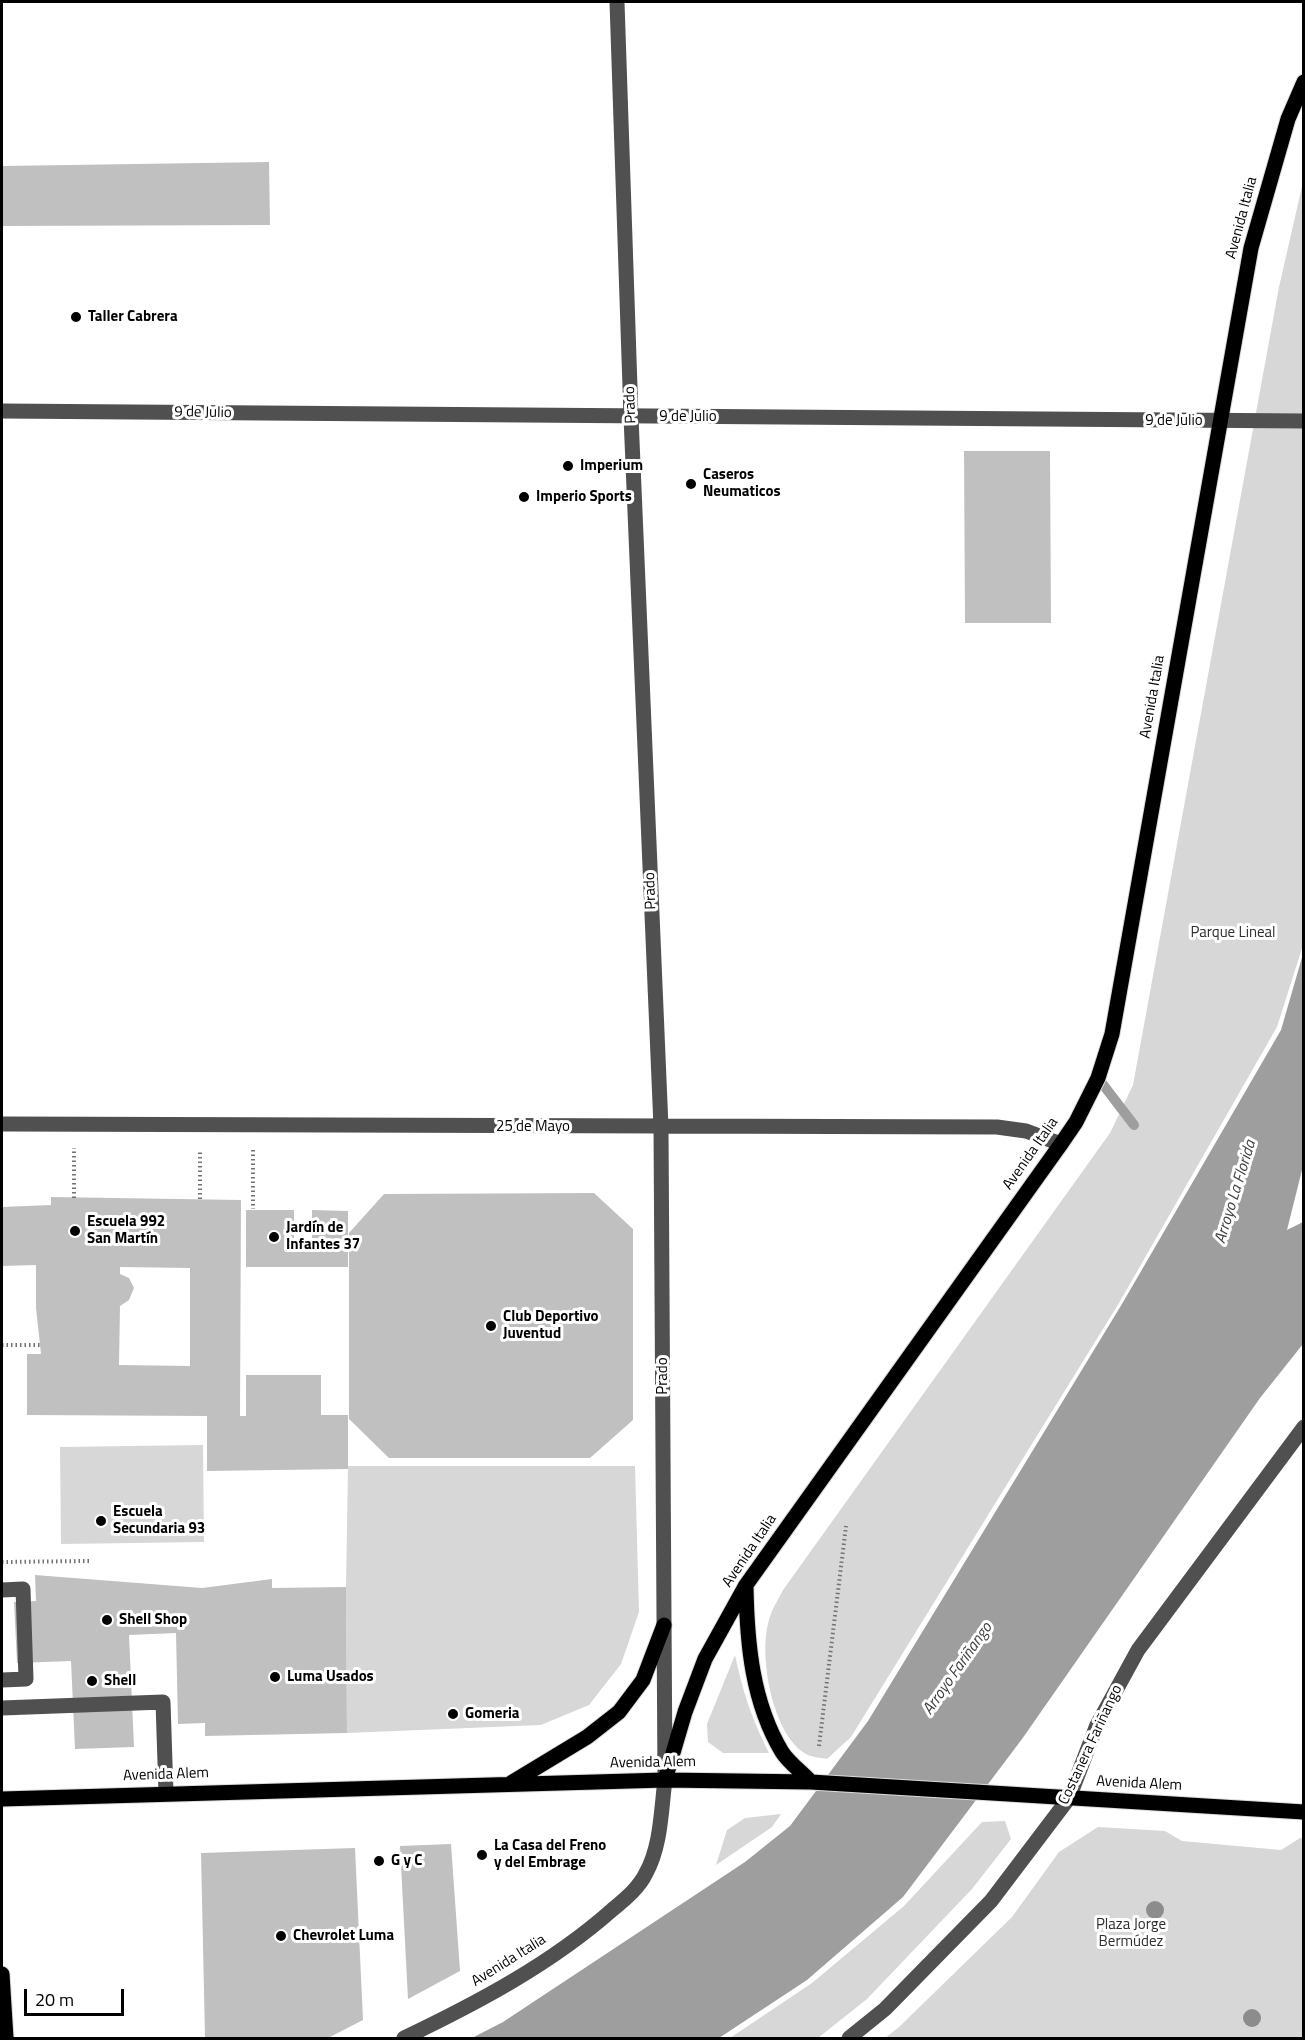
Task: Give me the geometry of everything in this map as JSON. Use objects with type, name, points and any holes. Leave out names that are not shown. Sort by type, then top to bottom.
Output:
[{"type":"main road","name":"Avenida Italia","points":[[665,1780],[685,1712],[705,1659],[746,1585],[1061,1144],[1076,1122],[1098,1078],[1112,1034],[1251,248],[1288,119],[1304,82]]},
{"type":"main road","points":[[746,1585],[747,1635],[764,1717],[784,1754],[811,1782]]},
{"type":"main road","points":[[510,1784],[587,1737],[619,1712],[643,1680],[664,1625]]},
{"type":"main road","name":"Avenida Alem","points":[[2,1799],[665,1780],[811,1782],[1304,1812]]},
{"type":"main road","points":[[2,1974],[6,2038]]},
{"type":"street","name":"Prado","points":[[617,2],[631,417],[661,1127],[665,1780]]},
{"type":"street","name":"9 de Julio","points":[[2,411],[1304,421]]},
{"type":"street","name":"25 de Mayo","points":[[2,1124],[997,1127],[1026,1131],[1061,1144]]},
{"type":"street","name":"Costanera Fariñango","points":[[849,2038],[885,2009],[991,1901],[1069,1798],[1097,1725],[1138,1650],[1301,1436]]},
{"type":"street","points":[[2,1590],[23,1589],[26,1679],[2,1680]]},
{"type":"street","points":[[2,1708],[163,1702],[166,1793]]},
{"type":"street","name":"Avenida Italia","points":[[404,2038],[470,2006],[574,1941],[628,1896],[646,1874],[657,1843],[665,1780]]},
{"type":"path","points":[[74,1124],[74,1198]]},
{"type":"path","points":[[200,1125],[200,1199]]},
{"type":"path","points":[[252,1125],[253,1209]]},
{"type":"path","points":[[2,1345],[41,1345]]},
{"type":"path","points":[[819,1746],[846,1526]]},
{"type":"path","points":[[2,1563],[89,1562]]},
{"type":"green space","name":"Parque Lineal","points":[[1303,182],[1304,942],[1277,1027],[1119,1303],[851,1737],[827,1759],[810,1756],[796,1746],[786,1732],[771,1696],[767,1676],[766,1639],[774,1606],[783,1590],[1110,1133],[1133,1085],[1279,287]]},
{"type":"green space","points":[[203,1445],[204,1542],[61,1544],[60,1447]]},
{"type":"green space","points":[[348,1466],[635,1466],[639,1612],[621,1664],[589,1705],[541,1725],[347,1733]]},
{"type":"green space","points":[[735,1655],[749,1706],[769,1753],[723,1753],[708,1742],[707,1724]]},
{"type":"green space","points":[[781,1814],[772,1827],[716,1865],[727,1830],[745,1818]]},
{"type":"green space","points":[[1005,1821],[1011,1839],[972,1889],[867,1999],[818,2038],[730,2038],[812,1983],[904,1906],[982,1822]]},
{"type":"green space","name":"Plaza Jorge Bermúdez","points":[[1098,1827],[1165,1831],[1182,1841],[1281,1850],[1303,1838],[1303,2038],[885,2038],[1012,1917],[1059,1852]]},
{"type":"water","points":[[1303,954],[1303,1166],[1287,1230],[1303,1222],[1303,1344],[1260,1398],[1022,1739],[903,1897],[807,1980],[719,2038],[472,2038],[503,2022],[745,1862],[790,1826],[868,1721],[1122,1304],[1281,1030]]},
{"type":"building","points":[[269,162],[270,225],[2,226],[2,166]]},
{"type":"building","points":[[964,451],[1050,451],[1051,623],[965,623]]},
{"type":"building","name":"Club Deportivo Juventud","points":[[594,1193],[633,1229],[633,1420],[590,1458],[389,1458],[349,1419],[349,1233],[384,1194]]},
{"type":"building","points":[[51,1197],[241,1200],[240,1416],[246,1416],[246,1375],[321,1375],[321,1415],[348,1415],[348,1469],[207,1471],[207,1416],[27,1415],[27,1354],[41,1354],[36,1308],[36,1265],[2,1266],[2,1207],[51,1205]],"holes":[[[120,1267],[190,1268],[190,1366],[119,1365],[120,1306],[129,1300],[134,1288],[129,1278],[120,1274]]]},
{"type":"building","points":[[246,1210],[294,1210],[294,1245],[312,1244],[312,1210],[348,1211],[348,1267],[246,1267]]},
{"type":"building","points":[[35,1575],[202,1588],[272,1579],[272,1588],[346,1587],[347,1733],[205,1736],[205,1723],[178,1724],[176,1633],[129,1635],[134,1747],[75,1749],[71,1661],[17,1663],[14,1602],[36,1601]]},
{"type":"building","points":[[451,1844],[460,1971],[408,1999],[400,1846]]},
{"type":"building","name":"Chevrolet Luma","points":[[355,1848],[363,2020],[328,2038],[205,2038],[201,1853]]},
{"type":"waterway","points":[[1098,1078],[1134,1125]]},
{"type":"place","name":"Taller Cabrera","points":[[76,317]]},
{"type":"place","name":"Imperium","points":[[568,466]]},
{"type":"place","name":"Caseros Neumaticos","points":[[691,484]]},
{"type":"place","name":"Imperio Sports","points":[[524,497]]},
{"type":"place","name":"Escuela 992 San Martín","points":[[75,1231]]},
{"type":"place","name":"Jardín de Infantes 37","points":[[274,1237]]},
{"type":"place","name":"Club Deportivo Juventud","points":[[491,1326]]},
{"type":"place","name":"Escuela Secundaria 93","points":[[101,1521]]},
{"type":"place","name":"Shell Shop","points":[[107,1620]]},
{"type":"place","name":"Luma Usados","points":[[275,1677]]},
{"type":"place","name":"Shell","points":[[92,1681]]},
{"type":"place","name":"Gomeria","points":[[453,1714]]},
{"type":"place","name":"La Casa del Freno y del Embrage","points":[[482,1855]]},
{"type":"place","name":"G y C","points":[[379,1861]]},
{"type":"place","name":"Chevrolet Luma","points":[[281,1936]]},
{"type":"water label","name":"Arroyo La Florida","points":[[1236,1192]]},
{"type":"water label","name":"Arroyo Fariñango","points":[[958,1669]]}]
